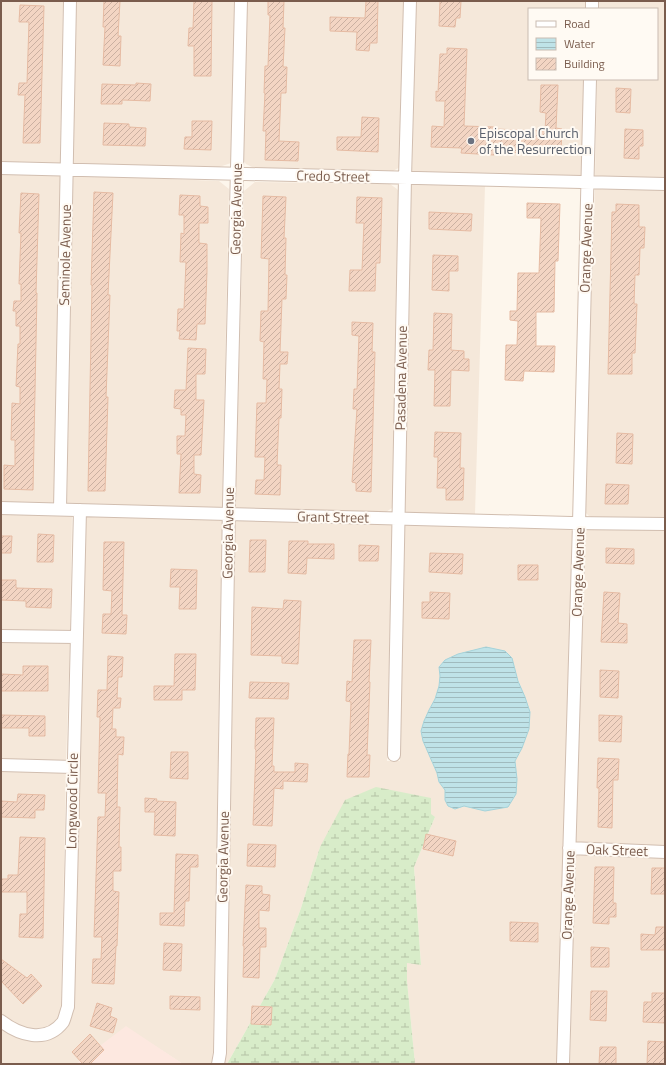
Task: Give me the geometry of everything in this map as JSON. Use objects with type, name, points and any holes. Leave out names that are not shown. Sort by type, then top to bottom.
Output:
[{"type":"street","name":"Seminole Avenue","points":[[60,509],[70,1]]},
{"type":"street","name":"Georgia Avenue","points":[[218,1064],[220,1053],[228,514],[241,1]]},
{"type":"street","name":"Pasadena Avenue","points":[[394,755],[405,178],[410,1]]},
{"type":"street","name":"Orange Avenue","points":[[563,1064],[590,80]]},
{"type":"street","name":"Credo Street","points":[[1,168],[665,184]]},
{"type":"street","name":"Grant Street","points":[[1,508],[665,524]]},
{"type":"street","name":"Longwood Circle","points":[[1,1021],[9,1028],[20,1033],[33,1035],[48,1034],[64,1021],[68,1007],[80,510]]},
{"type":"street","points":[[1,636],[76,637]]},
{"type":"street","points":[[1,765],[73,767]]},
{"type":"street","name":"Oak Street","points":[[569,848],[665,852]]},
{"type":"shaded area","points":[[1,1],[63,1],[60,163],[1,162]]},
{"type":"shaded area","points":[[76,1],[235,1],[231,163],[219,167],[73,164]]},
{"type":"shaded area","points":[[247,1],[406,1],[402,166],[393,171],[254,168],[246,164],[243,160]]},
{"type":"shaded area","points":[[416,1],[585,1],[585,8],[528,8],[528,80],[584,80],[582,177],[412,172]]},
{"type":"shaded area","points":[[598,1],[665,1],[665,179],[595,177],[597,80],[658,80],[658,8],[598,8]]},
{"type":"shaded area","points":[[1,174],[60,175],[54,503],[1,502]]},
{"type":"shaded area","points":[[73,175],[219,181],[229,189],[222,508],[67,504]]},
{"type":"shaded area","points":[[255,182],[390,184],[397,189],[401,195],[394,503],[392,508],[386,512],[378,514],[235,509],[244,191]]},
{"type":"shaded area","points":[[411,184],[485,186],[475,514],[405,513]]},
{"type":"shaded area","points":[[595,189],[665,190],[665,519],[593,518],[586,513],[584,505]]},
{"type":"shaded area","points":[[1,514],[72,515],[70,631],[1,630]]},
{"type":"shaded area","points":[[85,516],[222,520],[213,1052],[211,1064],[183,1064],[126,1027],[76,1064],[1,1064],[1,1028],[5,1032],[19,1038],[34,1041],[51,1039],[61,1033],[69,1025],[74,1007]]},
{"type":"shaded area","points":[[235,520],[392,524],[387,761],[400,761],[405,524],[572,529],[557,1064],[415,1064],[407,981],[407,963],[421,964],[414,867],[435,817],[320,847],[301,908],[275,979],[227,1064],[224,1064],[227,1054]],"holes":[[[486,647],[514,669],[525,697],[522,748],[515,761],[517,779],[485,811],[445,800],[445,790],[439,782],[437,773],[429,710],[435,699],[439,686],[439,666],[445,660]]]},
{"type":"shaded area","points":[[585,529],[665,530],[665,846],[576,842]]},
{"type":"shaded area","points":[[1,641],[70,643],[66,761],[1,759]]},
{"type":"shaded area","points":[[1,771],[66,772],[61,1006],[58,1018],[51,1025],[34,1030],[13,1023],[1,1013]]},
{"type":"shaded area","points":[[575,854],[665,857],[665,1064],[570,1064]]},
{"type":"shaded area","points":[[126,1026],[183,1064],[76,1064]]},
{"type":"green space","points":[[376,787],[431,798],[431,814],[435,817],[414,867],[421,965],[407,963],[407,981],[415,1064],[227,1064],[275,979],[301,908],[320,847],[345,800]]},
{"type":"water","points":[[486,647],[505,651],[512,658],[518,681],[530,712],[529,729],[522,748],[515,761],[517,779],[516,794],[508,807],[485,811],[464,806],[455,809],[448,806],[445,800],[445,790],[439,782],[437,773],[423,741],[421,731],[439,686],[439,667],[445,660],[458,654]]},
{"type":"building","points":[[104,1],[120,1],[118,36],[121,36],[120,66],[103,65],[105,27],[103,27]]},
{"type":"building","points":[[194,1],[212,1],[211,76],[194,76],[194,46],[188,46],[189,28],[193,28]]},
{"type":"building","points":[[268,1],[284,1],[283,28],[285,28],[283,67],[287,67],[286,93],[281,93],[279,141],[299,142],[298,161],[265,160],[266,131],[263,131],[265,66],[268,66],[270,15],[268,15]]},
{"type":"building","points":[[366,1],[378,1],[377,43],[370,43],[369,51],[356,50],[357,32],[330,31],[330,17],[365,18]]},
{"type":"building","points":[[440,1],[461,1],[460,18],[456,18],[455,27],[439,26]]},
{"type":"building","points":[[20,5],[44,6],[40,143],[23,143],[25,95],[18,95],[19,83],[27,83],[29,22],[19,22]]},
{"type":"building","points":[[447,48],[467,49],[464,126],[545,131],[546,113],[540,112],[541,85],[558,85],[556,128],[562,129],[561,152],[528,150],[528,153],[494,152],[494,155],[461,153],[462,148],[431,147],[432,126],[444,127],[445,101],[436,101],[436,91],[438,92],[440,54],[447,54]]},
{"type":"building","points":[[136,83],[151,84],[150,101],[122,100],[122,104],[101,104],[102,84],[136,85]]},
{"type":"building","points":[[616,88],[631,89],[630,113],[616,112]]},
{"type":"building","points":[[362,117],[379,118],[378,152],[337,150],[337,137],[361,137]]},
{"type":"building","points":[[192,121],[212,121],[211,150],[184,149],[185,137],[192,137]]},
{"type":"building","points":[[104,123],[129,124],[129,127],[146,128],[145,146],[103,145]]},
{"type":"building","points":[[625,129],[643,130],[643,146],[639,146],[639,159],[624,158]]},
{"type":"building","points":[[94,192],[113,193],[108,295],[110,295],[106,397],[108,397],[105,491],[88,491]]},
{"type":"building","points":[[21,193],[39,194],[33,490],[4,489],[4,465],[15,466],[15,440],[11,440],[12,403],[20,404],[20,387],[16,386],[20,326],[16,326],[16,311],[13,311],[14,301],[21,301],[21,284],[19,284],[21,233],[19,233]]},
{"type":"building","points":[[180,195],[200,196],[200,206],[208,207],[208,223],[199,223],[199,243],[207,244],[205,324],[197,324],[196,340],[179,339],[180,331],[177,331],[178,309],[184,309],[186,262],[180,262],[181,233],[184,234],[184,215],[179,215]]},
{"type":"building","points":[[263,196],[286,197],[284,238],[286,238],[285,275],[287,275],[286,299],[282,299],[280,352],[288,352],[287,364],[280,364],[279,389],[282,389],[277,465],[281,465],[280,495],[255,494],[256,480],[264,480],[265,457],[255,457],[257,403],[266,403],[267,379],[263,379],[264,342],[260,341],[261,311],[268,311],[269,259],[261,258]]},
{"type":"building","points":[[357,197],[382,198],[380,263],[376,263],[375,291],[349,291],[350,270],[362,270],[364,223],[356,223]]},
{"type":"building","points":[[527,203],[560,204],[558,261],[555,261],[554,312],[536,312],[536,346],[555,346],[554,372],[524,371],[523,381],[505,380],[506,345],[517,345],[518,321],[510,320],[510,311],[517,311],[518,273],[539,273],[541,218],[527,218]]},
{"type":"building","points":[[616,204],[639,205],[639,227],[645,227],[644,248],[640,248],[639,275],[635,275],[634,304],[637,304],[635,353],[632,353],[632,374],[608,374],[612,212],[616,212]]},
{"type":"building","points":[[429,212],[472,214],[471,231],[429,229]]},
{"type":"building","points":[[433,255],[458,256],[458,271],[449,271],[449,291],[432,290]]},
{"type":"building","points":[[434,313],[452,314],[451,350],[464,351],[464,359],[469,359],[469,371],[451,370],[450,406],[434,406],[435,370],[428,370],[429,350],[433,350]]},
{"type":"building","points":[[352,322],[373,323],[372,352],[375,352],[371,492],[356,491],[356,483],[352,482],[357,409],[353,409],[354,389],[357,389],[359,336],[352,335]]},
{"type":"building","points":[[188,348],[206,349],[205,374],[196,374],[196,400],[204,400],[201,455],[194,455],[194,474],[201,475],[200,493],[179,493],[181,454],[177,454],[177,436],[185,436],[186,415],[181,415],[181,409],[174,408],[175,390],[186,390]]},
{"type":"building","points":[[435,432],[461,433],[460,468],[464,468],[463,500],[446,500],[446,488],[437,488],[438,457],[434,457]]},
{"type":"building","points":[[617,433],[633,434],[632,464],[616,463]]},
{"type":"building","points":[[606,484],[629,485],[628,504],[605,504]]},
{"type":"building","points":[[38,534],[54,535],[53,562],[37,562]]},
{"type":"building","points":[[1,536],[12,536],[11,553],[1,553]]},
{"type":"building","points":[[250,540],[266,540],[265,572],[249,572]]},
{"type":"building","points":[[289,541],[308,541],[308,544],[334,544],[334,559],[307,558],[306,574],[288,573]]},
{"type":"building","points":[[104,542],[124,542],[122,615],[127,615],[126,634],[102,633],[103,614],[111,614],[112,591],[103,590]]},
{"type":"building","points":[[359,545],[379,546],[378,561],[359,561]]},
{"type":"building","points":[[606,548],[634,549],[634,564],[606,563]]},
{"type":"building","points":[[430,553],[463,554],[462,574],[429,572]]},
{"type":"building","points":[[518,565],[538,565],[538,580],[518,580]]},
{"type":"building","points":[[171,569],[197,570],[196,609],[179,609],[180,587],[170,587]]},
{"type":"building","points":[[1,580],[16,580],[16,588],[52,589],[51,608],[26,607],[26,601],[1,600]]},
{"type":"building","points":[[430,592],[450,593],[449,619],[422,618],[422,602],[430,602]]},
{"type":"building","points":[[604,592],[620,593],[618,623],[627,624],[627,643],[601,642]]},
{"type":"building","points":[[284,600],[301,601],[298,664],[282,663],[282,656],[251,655],[252,607],[283,609]]},
{"type":"building","points":[[354,640],[371,640],[367,755],[370,755],[369,777],[347,777],[351,702],[346,701],[347,681],[352,682]]},
{"type":"building","points":[[175,654],[196,654],[195,690],[182,690],[182,700],[154,700],[154,686],[174,686]]},
{"type":"building","points":[[108,656],[123,657],[122,677],[118,677],[117,698],[121,698],[120,708],[113,708],[112,729],[116,729],[116,737],[124,737],[123,755],[118,754],[117,807],[120,807],[119,847],[121,847],[121,871],[113,871],[113,891],[119,892],[114,984],[92,983],[93,959],[101,959],[102,937],[94,937],[98,817],[105,817],[106,793],[98,793],[100,717],[97,717],[98,690],[107,690]]},
{"type":"building","points":[[23,666],[48,666],[48,691],[1,691],[1,674],[23,675]]},
{"type":"building","points":[[600,670],[619,671],[618,698],[600,697]]},
{"type":"building","points":[[250,682],[289,683],[288,699],[249,698]]},
{"type":"building","points":[[1,715],[45,716],[45,736],[29,736],[29,728],[1,728]]},
{"type":"building","points":[[599,715],[622,716],[621,742],[599,741]]},
{"type":"building","points":[[256,718],[274,718],[272,766],[274,766],[274,772],[295,772],[295,763],[308,764],[307,782],[283,781],[283,789],[274,788],[272,826],[253,825]]},
{"type":"building","points":[[171,752],[188,752],[188,779],[170,778]]},
{"type":"building","points":[[598,758],[619,759],[618,780],[613,780],[612,828],[598,827]]},
{"type":"building","points":[[18,794],[45,795],[44,810],[35,810],[35,818],[1,817],[1,801],[17,802]]},
{"type":"building","points":[[145,798],[157,799],[156,801],[176,802],[175,836],[154,835],[155,812],[145,812]]},
{"type":"building","points":[[426,834],[456,841],[453,856],[423,849]]},
{"type":"building","points":[[20,837],[45,838],[43,938],[19,937],[20,914],[27,914],[27,892],[1,892],[1,879],[8,879],[8,875],[18,875]]},
{"type":"building","points":[[248,844],[276,845],[275,867],[247,866]]},
{"type":"building","points":[[176,854],[198,855],[198,867],[190,867],[189,901],[185,901],[184,926],[160,925],[160,913],[174,913]]},
{"type":"building","points":[[595,867],[614,867],[613,903],[616,903],[616,917],[609,917],[609,924],[593,923]]},
{"type":"building","points":[[652,868],[665,868],[665,894],[651,894]]},
{"type":"building","points":[[246,885],[262,886],[262,894],[270,895],[269,911],[259,910],[259,928],[266,928],[266,947],[260,947],[259,978],[243,977]]},
{"type":"building","points":[[510,922],[538,923],[538,942],[510,941]]},
{"type":"building","points":[[656,927],[665,927],[665,950],[641,950],[641,934],[655,935]]},
{"type":"building","points":[[164,943],[182,944],[181,971],[163,970]]},
{"type":"building","points":[[591,947],[609,948],[609,967],[591,967]]},
{"type":"building","points":[[1,959],[27,978],[31,974],[42,986],[23,1004],[1,981]]},
{"type":"building","points":[[591,991],[607,991],[606,1021],[590,1020]]},
{"type":"building","points":[[652,993],[665,993],[665,1023],[643,1022],[644,1002],[652,1002]]},
{"type":"building","points":[[170,996],[200,997],[200,1010],[170,1009]]},
{"type":"building","points":[[97,1003],[112,1008],[110,1016],[117,1019],[113,1033],[90,1026]]},
{"type":"building","points":[[252,1006],[272,1007],[271,1025],[251,1024]]},
{"type":"building","points":[[90,1034],[104,1050],[90,1064],[83,1064],[72,1052]]},
{"type":"building","points":[[648,1041],[665,1042],[665,1064],[647,1064]]},
{"type":"building","points":[[600,1047],[616,1047],[616,1064],[599,1064]]},
{"type":"place","name":"Episcopal Church of the Resurrection","points":[[471,141]]}]
